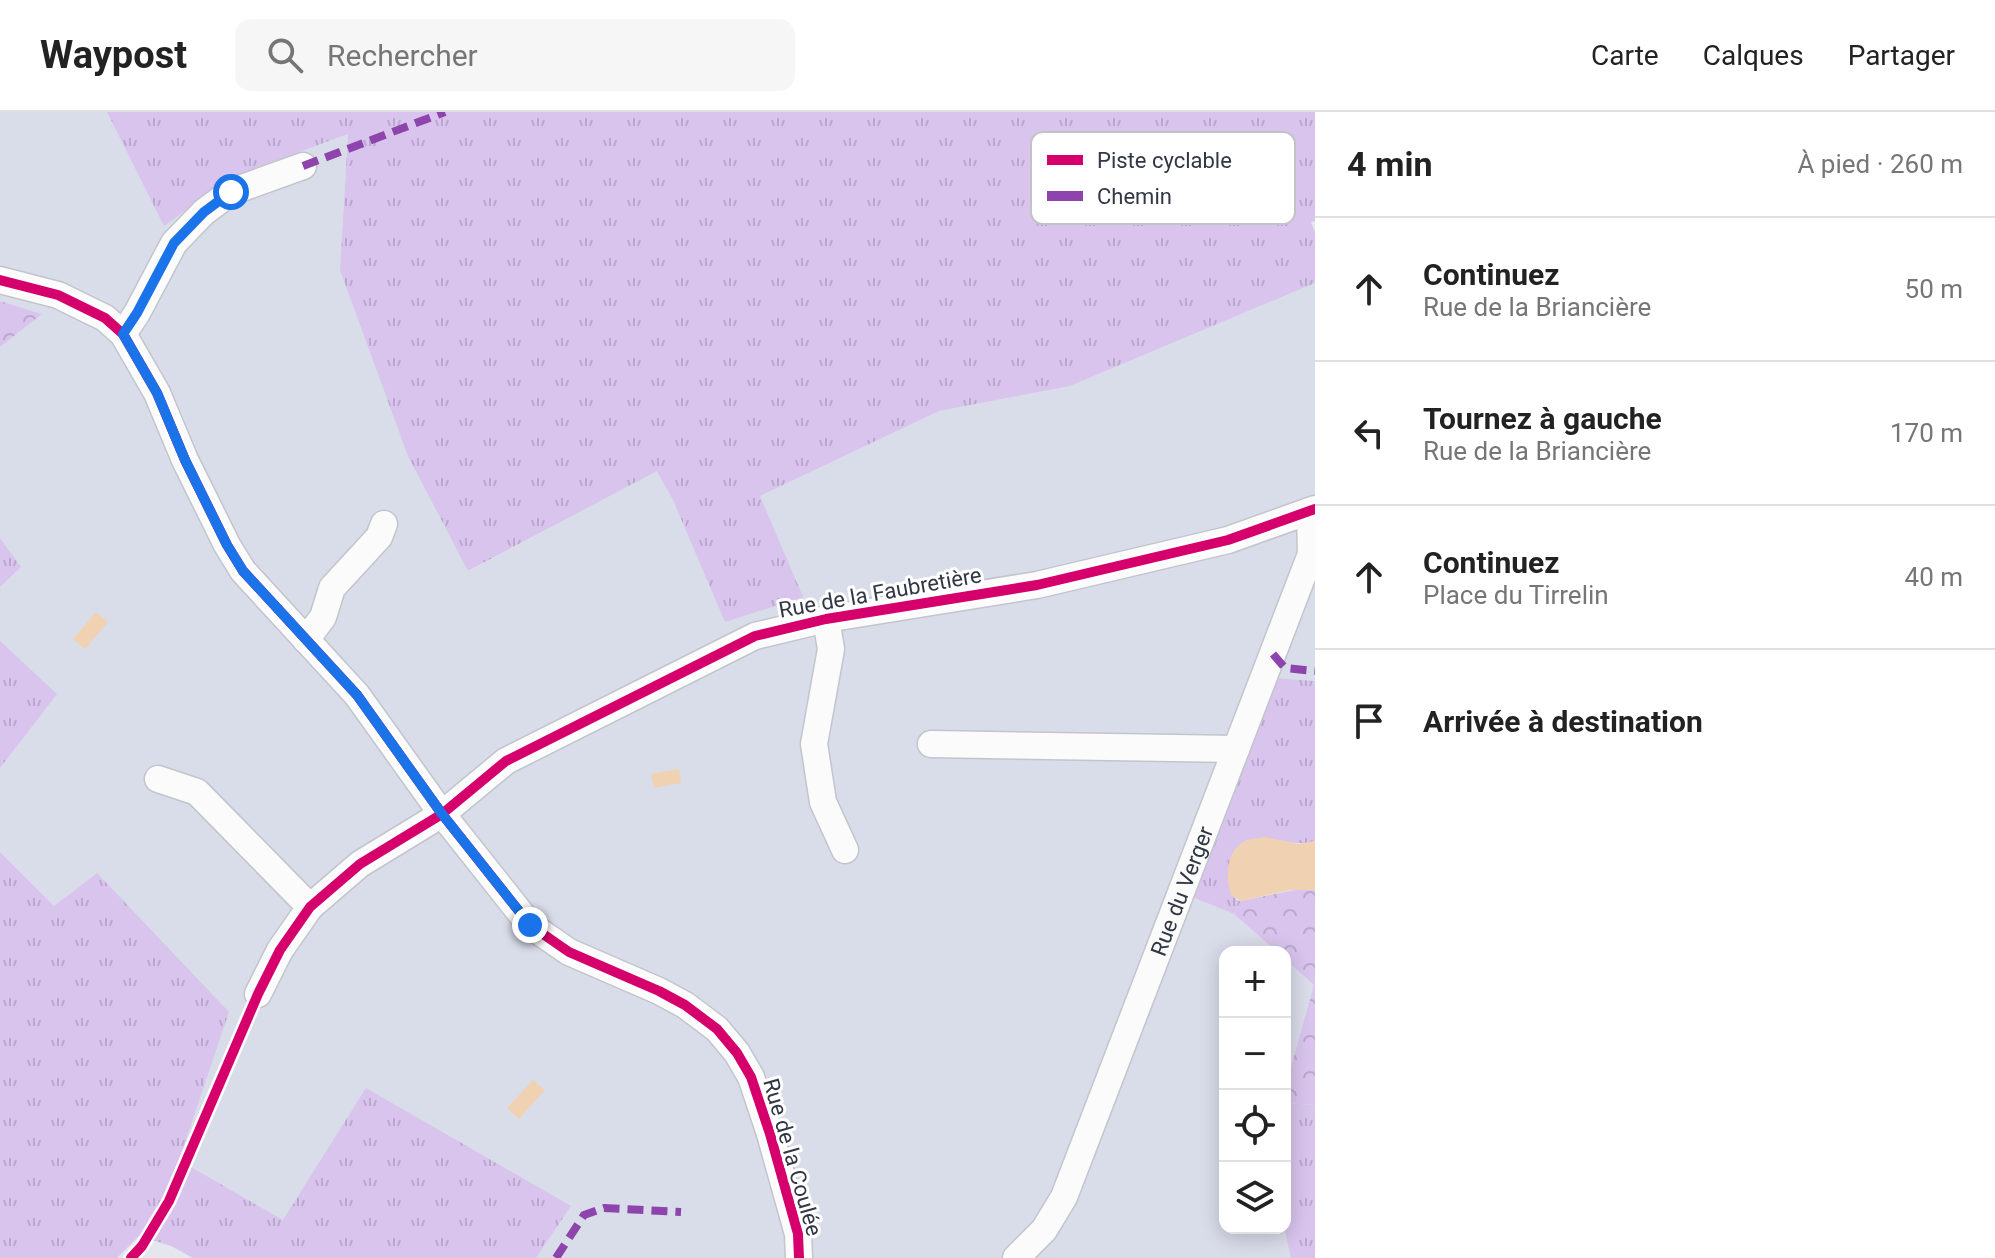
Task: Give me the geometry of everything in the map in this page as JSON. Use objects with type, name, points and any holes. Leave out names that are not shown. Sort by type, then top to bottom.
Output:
[{"type":"street","points":[[0,280],[58,295],[105,318],[123,334],[174,243],[204,212],[231,192],[303,166]]},
{"type":"street","name":"Rue de la Coulée","points":[[123,334],[157,393],[185,460],[243,571],[357,695],[442,814],[530,925],[569,952],[685,1005],[717,1029],[737,1053],[751,1077],[770,1134],[798,1234],[799,1258]]},
{"type":"street","name":"Rue de la Faubretière","points":[[258,994],[280,950],[310,907],[360,864],[442,814],[506,761],[755,636],[826,619],[1037,585],[1228,540],[1312,510]]},
{"type":"street","name":"Rue du Verger","points":[[1016,1258],[1044,1230],[1064,1197],[1311,554],[1312,510]]},
{"type":"street","points":[[306,640],[323,617],[332,588],[379,537],[384,524]]},
{"type":"street","points":[[826,619],[831,649],[814,744],[823,802],[845,850]]},
{"type":"street","points":[[931,744],[1236,749]]},
{"type":"street","points":[[158,779],[197,792],[310,907]]},
{"type":"shaded area","points":[[0,112],[107,112],[165,225],[231,177],[348,133],[340,270],[469,571],[658,470],[673,500],[760,496],[939,411],[1070,386],[1315,283],[1315,681],[1274,678],[1190,896],[1234,914],[1270,946],[1219,946],[1219,1234],[1285,1234],[1291,1258],[536,1258],[571,1206],[283,1220],[179,1160],[97,873],[54,906],[0,852],[0,768],[56,694],[0,641],[0,587],[21,567],[0,538],[0,347],[42,314],[0,301]]},
{"type":"shaded area","points":[[96,612],[108,622],[85,649],[73,639]]},
{"type":"shaded area","points":[[679,769],[681,783],[654,788],[651,774]]},
{"type":"shaded area","points":[[1265,837],[1298,844],[1315,841],[1315,890],[1290,890],[1241,901],[1231,895],[1228,873],[1234,851],[1245,841]]},
{"type":"shaded area","points":[[1291,964],[1314,985],[1291,1067]]},
{"type":"shaded area","points":[[533,1080],[545,1090],[519,1119],[507,1108]]},
{"type":"green space","points":[[107,112],[1315,112],[1315,221],[1311,222],[1315,232],[1315,283],[1070,386],[939,411],[760,496],[803,597],[725,622],[673,500],[657,471],[468,571],[408,456],[340,270],[348,134],[231,177],[164,226]]},
{"type":"green space","points":[[0,301],[42,314],[0,347]]},
{"type":"green space","points":[[0,538],[21,567],[0,587]]},
{"type":"green space","points":[[0,641],[57,694],[0,768]]},
{"type":"green space","points":[[1274,678],[1315,681],[1315,841],[1298,843],[1265,838],[1245,841],[1236,900],[1241,901],[1234,914],[1190,896]]},
{"type":"green space","points":[[0,852],[54,906],[97,873],[229,1012],[179,1160],[283,1220],[366,1088],[571,1206],[536,1258],[193,1258],[171,1246],[139,1236],[117,1258],[0,1258]]},
{"type":"green space","points":[[1299,889],[1315,890],[1315,1105],[1291,1103],[1291,1067],[1314,985],[1291,964],[1291,946],[1270,946],[1234,914],[1241,901]]},
{"type":"green space","points":[[1291,1103],[1315,1105],[1315,1258],[1291,1258],[1285,1234],[1291,1234]]},
{"type":"marked path","points":[[303,166],[445,112]]},
{"type":"marked path","points":[[1273,654],[1285,668],[1315,671]]},
{"type":"marked path","points":[[556,1258],[584,1215],[604,1208],[681,1212]]},
{"type":"cycle path","points":[[0,280],[58,295],[105,318],[123,334],[157,393],[185,460],[243,571],[357,695],[442,814],[530,925],[569,952],[685,1005],[717,1029],[737,1053],[751,1077],[770,1134],[798,1234],[799,1258]]},
{"type":"cycle path","points":[[131,1258],[142,1246],[169,1201],[258,994],[280,950],[310,907],[360,864],[442,814],[506,761],[755,636],[826,619],[1037,585],[1228,540],[1315,509]]},
{"type":"route","points":[[231,192],[204,212],[174,243],[123,334],[157,393],[185,460],[243,571],[357,695],[442,814],[530,925]]}]
